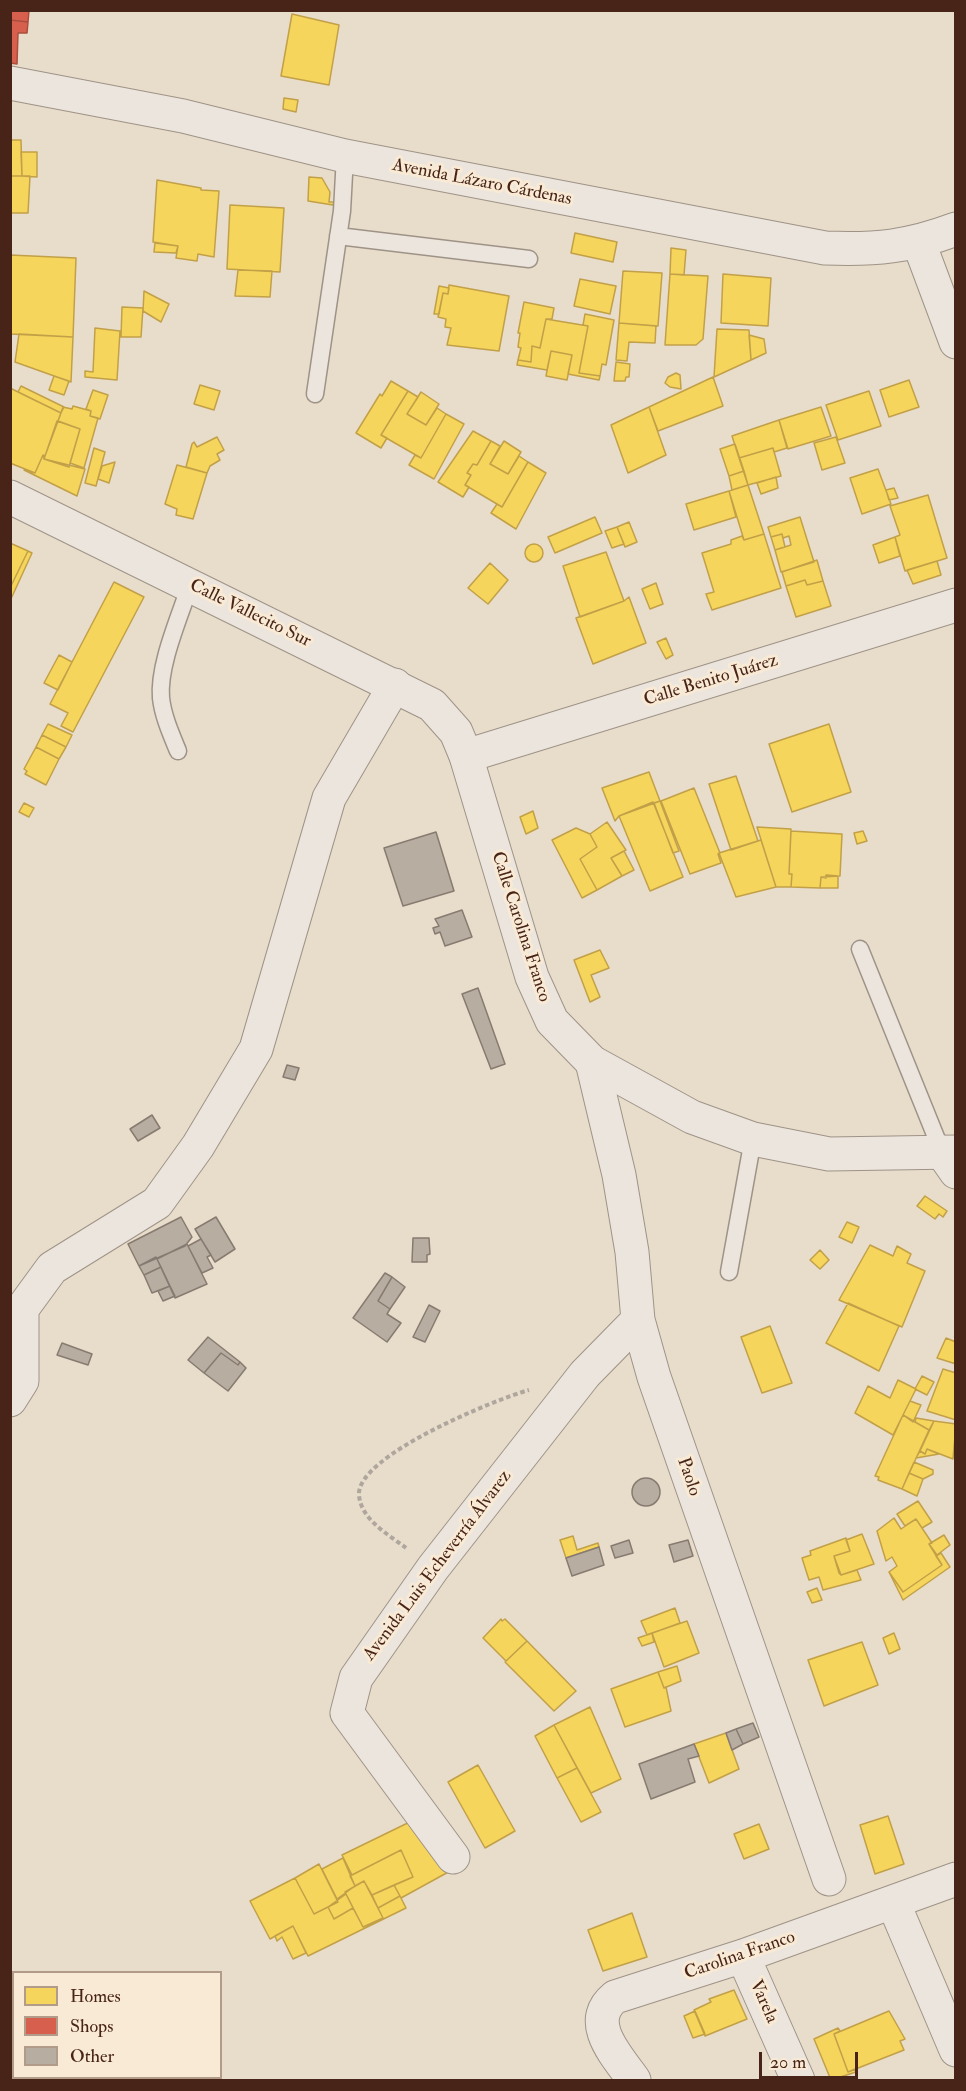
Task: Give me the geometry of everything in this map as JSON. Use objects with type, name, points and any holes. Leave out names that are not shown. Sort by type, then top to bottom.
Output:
[{"type":"street","name":"Avenida Lázaro Cárdenas","points":[[10,83],[183,116],[345,156],[825,248],[870,250],[919,243],[956,229]]},
{"type":"street","points":[[919,243],[956,342]]},
{"type":"street","name":"Calle Vallecito Sur","points":[[10,497],[432,705],[456,732],[466,756]]},
{"type":"street","name":"Calle Benito Juárez","points":[[466,756],[956,605]]},
{"type":"street","points":[[10,1400],[22,1381],[22,1309],[52,1268],[157,1203],[198,1146],[256,1049],[328,798],[395,685]]},
{"type":"street","name":"Calle Carolina Franco","points":[[466,756],[532,977],[552,1021],[592,1062],[692,1117],[753,1139],[829,1154],[951,1158]]},
{"type":"street","name":"Paolo","points":[[592,1062],[619,1175],[632,1252],[638,1320],[684,1467],[830,1879]]},
{"type":"street","name":"Avenida Luis Echeverría Álvarez","points":[[453,1857],[347,1713],[356,1678],[432,1568],[585,1374],[638,1320]]},
{"type":"street","name":"Carolina Franco","points":[[621,2077],[602,2026],[602,2014],[606,2005],[615,1998],[743,1956],[956,1879]]},
{"type":"street","points":[[893,1902],[956,2050]]},
{"type":"street","name":"Varela","points":[[743,1956],[798,2080]]},
{"type":"lane","points":[[315,394],[338,236],[345,156]]},
{"type":"lane","points":[[338,236],[529,259]]},
{"type":"lane","points":[[178,751],[163,708],[162,676],[190,585]]},
{"type":"lane","points":[[860,949],[951,1158]]},
{"type":"lane","points":[[729,1272],[753,1139]]},
{"type":"path","points":[[432,1568],[369,1520],[359,1496],[361,1483],[370,1471],[430,1430],[508,1396],[530,1390]]},
{"type":"building: Homes","points":[[292,14],[339,25],[329,85],[281,76]]},
{"type":"building: Homes","points":[[284,98],[298,100],[296,112],[283,109]]},
{"type":"building: Homes","points":[[10,140],[21,140],[22,176],[10,176]]},
{"type":"building: Homes","points":[[21,152],[37,152],[37,177],[22,176]]},
{"type":"building: Homes","points":[[10,176],[30,176],[28,213],[10,213]]},
{"type":"building: Homes","points":[[309,177],[322,178],[330,192],[329,202],[334,202],[333,205],[308,201]]},
{"type":"building: Homes","points":[[157,180],[201,188],[201,190],[219,191],[214,257],[198,254],[197,261],[176,258],[178,246],[153,242]]},
{"type":"building: Homes","points":[[230,205],[284,208],[280,272],[227,269]]},
{"type":"building: Homes","points":[[575,233],[617,242],[613,262],[571,253]]},
{"type":"building: Homes","points":[[155,243],[178,246],[176,253],[154,252]]},
{"type":"building: Homes","points":[[671,248],[686,250],[684,275],[670,274]]},
{"type":"building: Homes","points":[[10,255],[76,258],[73,337],[10,334]]},
{"type":"building: Homes","points":[[238,270],[272,271],[270,297],[235,296]]},
{"type":"building: Homes","points":[[623,271],[662,273],[658,326],[619,323]]},
{"type":"building: Homes","points":[[670,274],[708,276],[703,339],[696,345],[665,345]]},
{"type":"building: Homes","points":[[723,274],[771,278],[768,326],[721,323]]},
{"type":"building: Homes","points":[[580,279],[616,286],[610,314],[574,306]]},
{"type":"building: Homes","points":[[449,285],[509,296],[499,351],[447,345],[451,328],[445,327],[446,319],[438,317],[443,293],[448,294]]},
{"type":"building: Homes","points":[[439,286],[449,288],[448,294],[443,293],[439,314],[434,314]]},
{"type":"building: Homes","points":[[144,291],[169,304],[161,322],[143,311]]},
{"type":"building: Homes","points":[[524,302],[554,308],[552,319],[546,319],[540,348],[532,346],[531,362],[518,360],[521,348],[518,347],[520,333],[518,333]]},
{"type":"building: Homes","points":[[122,307],[143,308],[141,337],[121,337]]},
{"type":"building: Homes","points":[[585,314],[614,320],[606,365],[602,364],[600,376],[579,373],[588,326],[583,325]]},
{"type":"building: Homes","points":[[546,319],[588,326],[579,373],[600,376],[599,380],[568,374],[572,355],[551,351],[547,370],[517,365],[518,360],[531,362],[532,346],[540,348]]},
{"type":"building: Homes","points":[[619,323],[656,326],[655,343],[629,342],[627,361],[616,360]]},
{"type":"building: Homes","points":[[95,328],[120,331],[117,380],[85,377],[85,371],[93,372]]},
{"type":"building: Homes","points":[[717,329],[749,330],[751,360],[714,377]]},
{"type":"building: Homes","points":[[19,334],[73,337],[71,382],[15,362]]},
{"type":"building: Homes","points":[[749,335],[764,339],[766,353],[751,360]]},
{"type":"building: Homes","points":[[551,351],[572,355],[567,380],[546,376]]},
{"type":"building: Homes","points":[[616,362],[630,364],[629,377],[626,377],[625,381],[614,381]]},
{"type":"building: Homes","points":[[676,373],[680,375],[681,389],[670,387],[665,383],[668,377]]},
{"type":"building: Homes","points":[[54,376],[69,381],[64,395],[49,390]]},
{"type":"building: Homes","points":[[713,377],[723,406],[658,431],[649,407]]},
{"type":"building: Homes","points":[[909,380],[919,407],[889,417],[880,390]]},
{"type":"building: Homes","points":[[391,381],[408,391],[381,435],[387,438],[381,448],[356,433],[380,394],[382,396]]},
{"type":"building: Homes","points":[[200,385],[220,391],[214,410],[194,404]]},
{"type":"building: Homes","points":[[21,386],[64,407],[61,413],[18,392]]},
{"type":"building: Homes","points":[[10,388],[61,413],[45,456],[43,455],[35,473],[10,463]]},
{"type":"building: Homes","points":[[93,390],[108,395],[100,419],[90,416],[91,411],[86,409]]},
{"type":"building: Homes","points":[[408,391],[418,397],[407,414],[426,425],[437,408],[446,414],[421,458],[381,435]]},
{"type":"building: Homes","points":[[869,391],[881,426],[838,440],[826,405]]},
{"type":"building: Homes","points":[[421,392],[439,404],[426,425],[407,414]]},
{"type":"building: Homes","points":[[73,406],[91,411],[90,416],[98,418],[84,468],[70,463],[80,429],[58,421],[63,407],[72,409]]},
{"type":"building: Homes","points":[[649,407],[666,455],[628,473],[611,425]]},
{"type":"building: Homes","points":[[821,407],[831,436],[788,449],[779,420]]},
{"type":"building: Homes","points":[[446,414],[464,424],[434,479],[409,465],[415,455],[421,458]]},
{"type":"building: Homes","points":[[779,420],[787,448],[774,452],[773,448],[739,458],[732,436]]},
{"type":"building: Homes","points":[[57,421],[80,429],[69,467],[44,459]]},
{"type":"building: Homes","points":[[473,431],[491,441],[477,465],[473,464],[467,473],[471,475],[465,485],[469,487],[463,497],[438,482]]},
{"type":"building: Homes","points":[[217,437],[224,450],[217,454],[220,460],[210,466],[207,473],[186,467],[194,442],[197,447]]},
{"type":"building: Homes","points":[[836,437],[845,463],[822,470],[814,443]]},
{"type":"building: Homes","points":[[491,441],[500,446],[490,464],[508,474],[519,456],[528,462],[502,507],[465,485],[471,475],[467,473],[473,464],[477,465]]},
{"type":"building: Homes","points":[[504,441],[521,452],[508,474],[490,464]]},
{"type":"building: Homes","points":[[735,444],[744,471],[729,476],[720,449]]},
{"type":"building: Homes","points":[[94,448],[105,452],[96,486],[85,483]]},
{"type":"building: Homes","points":[[773,448],[781,476],[748,485],[739,458]]},
{"type":"building: Homes","points":[[43,455],[44,459],[85,469],[77,496],[24,470],[35,473]]},
{"type":"building: Homes","points":[[115,462],[109,483],[98,479],[102,466]]},
{"type":"building: Homes","points":[[528,462],[546,473],[516,529],[491,513],[497,504],[502,507]]},
{"type":"building: Homes","points":[[177,465],[207,473],[193,519],[176,515],[177,509],[165,504]]},
{"type":"building: Homes","points":[[878,469],[891,504],[862,514],[850,478]]},
{"type":"building: Homes","points":[[744,471],[748,485],[732,490],[729,476]]},
{"type":"building: Homes","points":[[776,477],[778,488],[761,494],[757,483]]},
{"type":"building: Homes","points":[[748,485],[764,534],[744,540],[729,491]]},
{"type":"building: Homes","points":[[894,488],[898,498],[889,500],[886,490]]},
{"type":"building: Homes","points":[[729,491],[736,517],[694,530],[686,504]]},
{"type":"building: Homes","points":[[928,495],[947,558],[905,571],[895,537],[900,535],[890,506]]},
{"type":"building: Homes","points":[[595,517],[602,533],[555,553],[548,537]]},
{"type":"building: Homes","points":[[800,517],[814,562],[781,572],[775,550],[791,545],[789,536],[783,538],[782,534],[771,537],[768,527]]},
{"type":"building: Homes","points":[[629,522],[637,542],[625,547],[617,527]]},
{"type":"building: Homes","points":[[617,527],[624,544],[612,548],[605,531]]},
{"type":"building: Homes","points":[[764,534],[781,588],[712,610],[706,594],[714,592],[702,553],[731,544],[731,540],[742,536],[744,540]]},
{"type":"building: Homes","points":[[782,534],[785,547],[775,550],[771,537]]},
{"type":"building: Homes","points":[[895,537],[900,556],[879,563],[873,545]]},
{"type":"building: Homes","points":[[10,543],[28,551],[10,588]]},
{"type":"building: Homes","points":[[534,544],[540,547],[543,553],[540,559],[534,562],[528,559],[525,553],[528,547]]},
{"type":"building: Homes","points":[[28,551],[32,553],[10,601],[10,588]]},
{"type":"building: Homes","points":[[606,552],[624,601],[580,617],[563,566]]},
{"type":"building: Homes","points":[[817,560],[823,581],[807,585],[805,580],[786,586],[782,572]]},
{"type":"building: Homes","points":[[937,561],[941,575],[913,584],[907,570]]},
{"type":"building: Homes","points":[[490,563],[508,580],[488,604],[468,588]]},
{"type":"building: Homes","points":[[805,580],[807,585],[823,581],[831,606],[796,617],[786,586]]},
{"type":"building: Homes","points":[[114,582],[144,597],[73,732],[61,726],[68,713],[50,704]]},
{"type":"building: Homes","points":[[656,583],[663,604],[650,609],[642,589]]},
{"type":"building: Homes","points":[[629,597],[646,643],[593,664],[576,618],[624,601]]},
{"type":"building: Homes","points":[[666,638],[673,655],[666,659],[657,642]]},
{"type":"building: Homes","points":[[59,655],[72,662],[58,690],[44,683]]},
{"type":"building: Homes","points":[[48,724],[72,735],[66,747],[42,735]]},
{"type":"building: Homes","points":[[829,724],[851,792],[792,812],[769,744]]},
{"type":"building: Homes","points":[[42,735],[66,747],[59,759],[36,747]]},
{"type":"building: Homes","points":[[36,747],[59,759],[46,785],[25,774],[27,771],[24,769]]},
{"type":"building: Homes","points":[[649,772],[660,801],[619,816],[615,821],[602,788]]},
{"type":"building: Homes","points":[[736,776],[758,841],[731,850],[709,784]]},
{"type":"building: Homes","points":[[694,788],[720,853],[718,854],[721,863],[690,874],[661,801]]},
{"type":"building: Homes","points":[[660,801],[679,851],[673,853],[654,803]]},
{"type":"building: Homes","points":[[653,802],[683,877],[650,891],[619,816]]},
{"type":"building: Homes","points":[[24,803],[34,808],[29,817],[19,812]]},
{"type":"building: Homes","points":[[533,811],[538,828],[526,834],[520,817]]},
{"type":"building: Homes","points":[[607,822],[626,850],[611,858],[622,876],[597,890],[580,859],[597,847],[590,834]]},
{"type":"building: Homes","points":[[757,827],[791,829],[789,874],[792,874],[791,887],[776,887]]},
{"type":"building: Homes","points":[[576,828],[590,834],[597,847],[580,859],[597,890],[582,898],[552,840]]},
{"type":"building: Homes","points":[[791,831],[842,834],[840,876],[821,877],[820,888],[791,887],[792,874],[789,874]]},
{"type":"building: Homes","points":[[863,831],[867,841],[857,844],[854,833]]},
{"type":"building: Homes","points":[[761,840],[776,887],[736,897],[719,853]]},
{"type":"building: Homes","points":[[624,851],[634,870],[622,876],[611,858]]},
{"type":"building: Homes","points":[[826,875],[838,876],[838,888],[820,888],[821,877],[826,878]]},
{"type":"building: Homes","points":[[600,950],[609,968],[591,975],[600,997],[590,1002],[574,960]]},
{"type":"building: Homes","points":[[925,1196],[947,1211],[943,1217],[939,1214],[935,1219],[917,1206]]},
{"type":"building: Homes","points":[[847,1222],[859,1227],[852,1243],[839,1237]]},
{"type":"building: Homes","points":[[870,1245],[893,1256],[897,1246],[911,1254],[907,1263],[925,1271],[902,1327],[839,1300]]},
{"type":"building: Homes","points":[[820,1250],[829,1260],[820,1269],[810,1260]]},
{"type":"building: Homes","points":[[848,1303],[899,1326],[879,1371],[826,1343]]},
{"type":"building: Homes","points":[[770,1326],[792,1383],[762,1393],[741,1337]]},
{"type":"building: Homes","points":[[946,1338],[956,1342],[956,1364],[937,1358]]},
{"type":"building: Homes","points":[[943,1369],[956,1373],[956,1420],[927,1411]]},
{"type":"building: Homes","points":[[922,1376],[934,1382],[927,1395],[915,1389]]},
{"type":"building: Homes","points":[[898,1380],[916,1389],[893,1435],[855,1413],[868,1386],[890,1398]]},
{"type":"building: Homes","points":[[910,1401],[921,1405],[913,1422],[903,1415]]},
{"type":"building: Homes","points":[[903,1415],[929,1430],[902,1489],[878,1480],[879,1477],[875,1476]]},
{"type":"building: Homes","points":[[916,1418],[934,1421],[929,1430],[915,1422]]},
{"type":"building: Homes","points":[[934,1421],[956,1424],[953,1459],[927,1449],[925,1454],[920,1451]]},
{"type":"building: Homes","points":[[927,1449],[939,1454],[916,1458],[920,1451],[925,1454]]},
{"type":"building: Homes","points":[[914,1462],[933,1470],[933,1474],[923,1479],[909,1473]]},
{"type":"building: Homes","points":[[909,1473],[923,1479],[917,1496],[902,1489]]},
{"type":"building: Homes","points":[[918,1501],[932,1522],[922,1528],[916,1519],[905,1526],[897,1514]]},
{"type":"building: Homes","points":[[894,1518],[901,1529],[916,1519],[932,1543],[929,1544],[942,1565],[903,1592],[889,1572],[897,1566],[892,1557],[886,1561],[877,1531]]},
{"type":"building: Homes","points":[[862,1534],[874,1564],[841,1575],[834,1556],[850,1551],[846,1540]]},
{"type":"building: Homes","points":[[944,1535],[950,1545],[937,1555],[929,1544]]},
{"type":"building: Homes","points":[[573,1536],[577,1550],[598,1543],[599,1547],[566,1558],[560,1540]]},
{"type":"building: Homes","points":[[846,1538],[850,1551],[834,1556],[839,1573],[841,1575],[857,1570],[861,1580],[823,1590],[819,1577],[809,1580],[802,1558],[811,1555],[810,1551]]},
{"type":"building: Homes","points":[[941,1553],[950,1567],[903,1600],[889,1572],[903,1592],[942,1565],[936,1556]]},
{"type":"building: Homes","points":[[817,1588],[822,1600],[812,1603],[807,1592]]},
{"type":"building: Homes","points":[[675,1608],[680,1623],[647,1635],[641,1621]]},
{"type":"building: Homes","points":[[501,1619],[502,1621],[505,1619],[527,1641],[506,1661],[483,1638]]},
{"type":"building: Homes","points":[[687,1621],[699,1653],[664,1667],[652,1633]]},
{"type":"building: Homes","points":[[652,1633],[654,1642],[642,1646],[638,1638]]},
{"type":"building: Homes","points":[[894,1633],[900,1649],[889,1654],[883,1638]]},
{"type":"building: Homes","points":[[527,1641],[576,1691],[554,1711],[505,1662]]},
{"type":"building: Homes","points":[[862,1642],[878,1685],[824,1706],[808,1660]]},
{"type":"building: Homes","points":[[677,1666],[681,1681],[664,1688],[658,1672]]},
{"type":"building: Homes","points":[[658,1672],[664,1688],[666,1687],[671,1711],[625,1727],[611,1689]]},
{"type":"building: Homes","points":[[590,1707],[621,1779],[591,1793],[554,1725]]},
{"type":"building: Homes","points":[[554,1725],[577,1768],[557,1778],[535,1736]]},
{"type":"building: Homes","points":[[726,1733],[739,1769],[709,1783],[694,1744]]},
{"type":"building: Homes","points":[[478,1765],[515,1831],[485,1848],[448,1782]]},
{"type":"building: Homes","points":[[577,1768],[601,1812],[581,1822],[557,1778]]},
{"type":"building: Homes","points":[[422,1816],[452,1870],[401,1898],[394,1885],[413,1877],[401,1850],[352,1875],[342,1855]]},
{"type":"building: Homes","points":[[888,1816],[904,1864],[875,1874],[860,1825]]},
{"type":"building: Homes","points":[[759,1824],[769,1849],[744,1859],[734,1834]]},
{"type":"building: Homes","points":[[401,1850],[413,1877],[372,1895],[364,1881],[355,1886],[350,1876]]},
{"type":"building: Homes","points":[[343,1858],[355,1886],[337,1899],[322,1869]]},
{"type":"building: Homes","points":[[319,1864],[338,1902],[314,1914],[295,1878]]},
{"type":"building: Homes","points":[[295,1878],[314,1914],[328,1907],[334,1919],[353,1908],[363,1927],[383,1918],[378,1908],[400,1896],[406,1908],[308,1956],[293,1926],[270,1939],[250,1901]]},
{"type":"building: Homes","points":[[364,1881],[383,1918],[363,1927],[345,1892]]},
{"type":"building: Homes","points":[[394,1885],[400,1896],[378,1908],[372,1895]]},
{"type":"building: Homes","points":[[346,1894],[353,1908],[334,1919],[328,1907]]},
{"type":"building: Homes","points":[[632,1913],[647,1957],[603,1971],[588,1930]]},
{"type":"building: Homes","points":[[293,1926],[306,1953],[293,1959],[282,1937],[277,1941],[275,1936]]},
{"type":"building: Homes","points":[[734,1990],[747,2019],[705,2036],[694,2010],[711,2002],[709,1999]]},
{"type":"building: Homes","points":[[695,2011],[705,2034],[693,2038],[684,2016]]},
{"type":"building: Homes","points":[[889,2011],[905,2039],[900,2041],[904,2050],[848,2072],[834,2034]]},
{"type":"building: Homes","points":[[838,2028],[840,2031],[834,2034],[848,2072],[855,2069],[856,2072],[831,2080],[814,2039]]},
{"type":"building: Shops","points":[[10,10],[29,10],[28,22],[10,20]]},
{"type":"building: Shops","points":[[10,20],[28,22],[27,33],[18,33],[17,64],[10,63]]},
{"type":"building: Other","points":[[436,832],[454,891],[403,906],[384,848]]},
{"type":"building: Other","points":[[462,910],[472,937],[445,946],[440,932],[435,934],[433,928],[439,926],[435,919]]},
{"type":"building: Other","points":[[478,988],[505,1064],[491,1069],[462,994]]},
{"type":"building: Other","points":[[287,1065],[299,1068],[295,1080],[283,1077]]},
{"type":"building: Other","points":[[152,1115],[160,1128],[138,1141],[130,1129]]},
{"type":"building: Other","points":[[181,1217],[192,1237],[185,1246],[139,1266],[128,1244]]},
{"type":"building: Other","points":[[216,1217],[235,1249],[215,1262],[195,1229]]},
{"type":"building: Other","points":[[413,1238],[429,1238],[430,1254],[427,1255],[427,1262],[412,1262]]},
{"type":"building: Other","points":[[201,1239],[211,1255],[207,1257],[213,1268],[202,1273],[188,1246]]},
{"type":"building: Other","points":[[187,1244],[207,1284],[175,1298],[157,1259]]},
{"type":"building: Other","points":[[156,1257],[161,1267],[144,1275],[139,1266]]},
{"type":"building: Other","points":[[161,1267],[170,1286],[152,1293],[144,1275]]},
{"type":"building: Other","points":[[385,1273],[392,1277],[378,1301],[390,1309],[387,1314],[401,1323],[387,1342],[353,1318]]},
{"type":"building: Other","points":[[392,1277],[405,1287],[390,1309],[378,1301]]},
{"type":"building: Other","points":[[170,1286],[175,1296],[163,1301],[158,1291]]},
{"type":"building: Other","points":[[429,1305],[440,1311],[425,1342],[413,1337]]},
{"type":"building: Other","points":[[208,1337],[240,1362],[238,1365],[221,1353],[204,1373],[188,1360]]},
{"type":"building: Other","points":[[62,1343],[92,1354],[88,1365],[57,1355]]},
{"type":"building: Other","points":[[221,1353],[238,1365],[240,1362],[246,1368],[228,1391],[204,1373]]},
{"type":"building: Other","points":[[646,1478],[656,1482],[660,1492],[656,1502],[646,1506],[636,1502],[632,1492],[636,1482]]},
{"type":"building: Other","points":[[629,1540],[633,1553],[615,1558],[611,1546]]},
{"type":"building: Other","points":[[688,1540],[693,1556],[674,1562],[669,1545]]},
{"type":"building: Other","points":[[599,1547],[604,1565],[572,1576],[566,1558]]},
{"type":"building: Other","points":[[753,1723],[759,1737],[743,1744],[736,1729]]},
{"type":"building: Other","points":[[736,1729],[743,1744],[732,1750],[726,1733]]},
{"type":"building: Other","points":[[694,1744],[699,1756],[688,1759],[695,1782],[651,1799],[639,1764]]}]
